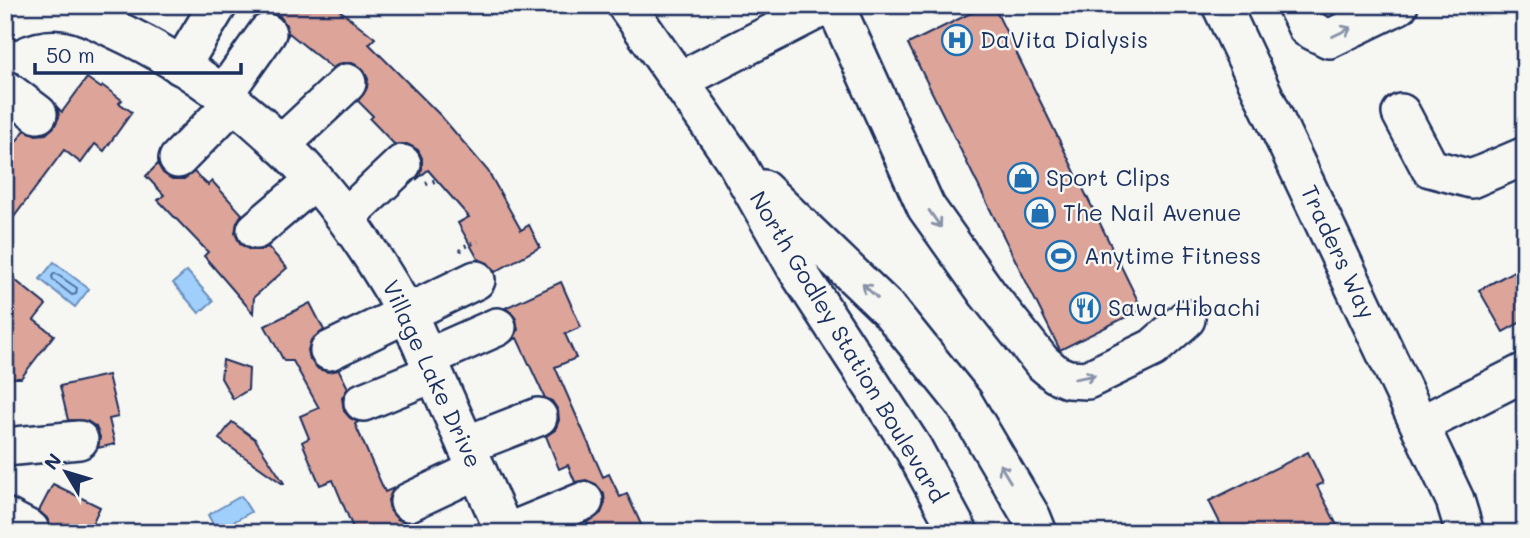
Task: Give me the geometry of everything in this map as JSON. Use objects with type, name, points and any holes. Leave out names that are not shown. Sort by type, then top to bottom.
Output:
[{"type":"street","points":[[181,66],[218,5]]},
{"type":"street","name":"North Godley Station Boulevard","points":[[626,5],[736,162],[799,273],[913,447],[959,533]]},
{"type":"street","points":[[679,81],[827,5]]},
{"type":"street","points":[[835,5],[926,207],[987,293],[1042,362],[1056,374],[1068,379],[1087,380],[1153,348],[1186,319]]},
{"type":"street","name":"Traders Way","points":[[1221,5],[1420,425],[1460,516],[1480,533]]},
{"type":"street","points":[[1296,5],[1307,28],[1329,38],[1399,5]]},
{"type":"street","name":"Village Lake Drive","points":[[17,16],[60,10],[84,10],[181,66],[228,99],[281,145],[315,180],[346,217],[384,272],[407,314],[505,533]]},
{"type":"street","points":[[178,159],[228,99],[267,33]]},
{"type":"street","points":[[281,145],[348,83]]},
{"type":"street","points":[[5,89],[38,114]]},
{"type":"street","points":[[1401,113],[1430,168],[1471,179],[1525,156]]},
{"type":"street","name":"North Godley Station Boulevard","points":[[736,162],[890,311],[964,403],[1032,518],[1038,533]]},
{"type":"street","points":[[346,217],[402,164]]},
{"type":"street","points":[[1450,174],[1468,195],[1497,190],[1525,177]]},
{"type":"street","points":[[256,230],[315,180]]},
{"type":"street","points":[[328,351],[476,280]]},
{"type":"street","points":[[363,402],[497,327]]},
{"type":"street","points":[[1420,425],[1525,372]]},
{"type":"street","points":[[409,502],[538,417]]},
{"type":"street","points":[[5,447],[79,440]]},
{"type":"street","points":[[505,533],[584,501]]},
{"type":"water","points":[[54,262],[89,289],[75,307],[40,279]]},
{"type":"water","points":[[187,271],[213,301],[199,313],[173,283]]},
{"type":"water","points":[[241,496],[251,512],[217,531],[208,515]]},
{"type":"building","points":[[265,5],[333,5],[375,38],[369,44],[441,116],[488,171],[521,230],[529,225],[540,247],[495,272],[488,263],[478,259],[458,223],[469,217],[428,170],[416,180],[422,169],[422,158],[418,150],[407,144],[395,145],[370,119],[373,116],[358,101],[367,88],[368,79],[363,69],[352,63],[342,63],[332,68],[289,33],[288,35],[280,16],[270,12],[258,14]]},
{"type":"building","points":[[987,5],[993,5],[1142,309],[1060,350],[908,44]]},
{"type":"building","points":[[87,78],[122,100],[119,103],[132,112],[104,151],[95,144],[81,163],[64,150],[5,229],[5,156],[25,130],[36,135],[46,134],[54,127],[59,117],[58,108],[62,112]]},
{"type":"building","points":[[158,164],[163,173],[172,179],[184,179],[194,172],[208,185],[212,181],[242,214],[235,233],[240,244],[250,250],[268,247],[287,268],[254,297],[253,313],[204,256],[208,252],[158,200],[164,195],[146,176]]},
{"type":"building","points":[[1525,265],[1525,320],[1503,332],[1479,290]]},
{"type":"building","points":[[5,272],[46,305],[34,320],[54,335],[21,378],[13,378],[5,372]]},
{"type":"building","points":[[561,282],[581,327],[565,334],[576,358],[555,367],[603,477],[609,474],[620,497],[627,494],[645,533],[592,533],[587,522],[601,513],[605,503],[604,494],[596,484],[586,480],[575,482],[568,465],[559,469],[546,436],[555,430],[559,420],[558,410],[552,401],[545,398],[517,338],[513,340],[518,330],[516,319],[505,308]]},
{"type":"building","points":[[310,303],[324,330],[311,340],[308,350],[310,359],[318,369],[328,372],[339,370],[348,388],[342,398],[344,411],[358,422],[355,424],[385,492],[394,488],[388,500],[390,510],[397,519],[404,522],[402,523],[406,533],[355,533],[333,480],[320,485],[302,442],[309,438],[300,416],[319,408],[293,361],[284,361],[265,326]]},
{"type":"building","points":[[223,360],[249,369],[248,390],[233,399],[221,378]]},
{"type":"building","points":[[108,375],[118,417],[109,419],[115,444],[98,448],[100,437],[96,427],[87,421],[68,420],[60,386]]},
{"type":"building","points":[[232,422],[255,439],[283,484],[219,439]]},
{"type":"building","points":[[1308,452],[1323,483],[1317,486],[1341,533],[1225,533],[1209,501]]},
{"type":"building","points":[[53,484],[100,507],[88,533],[50,533],[48,519],[39,511]]},
{"type":"place","name":"DaVita Dialysis","points":[[957,40]]},
{"type":"place","name":"Sport Clips","points":[[1023,178]]},
{"type":"place","name":"The Nail Avenue","points":[[1040,213]]},
{"type":"place","name":"Anytime Fitness","points":[[1061,256]]},
{"type":"place","name":"Sawa Hibachi","points":[[1085,308]]}]
